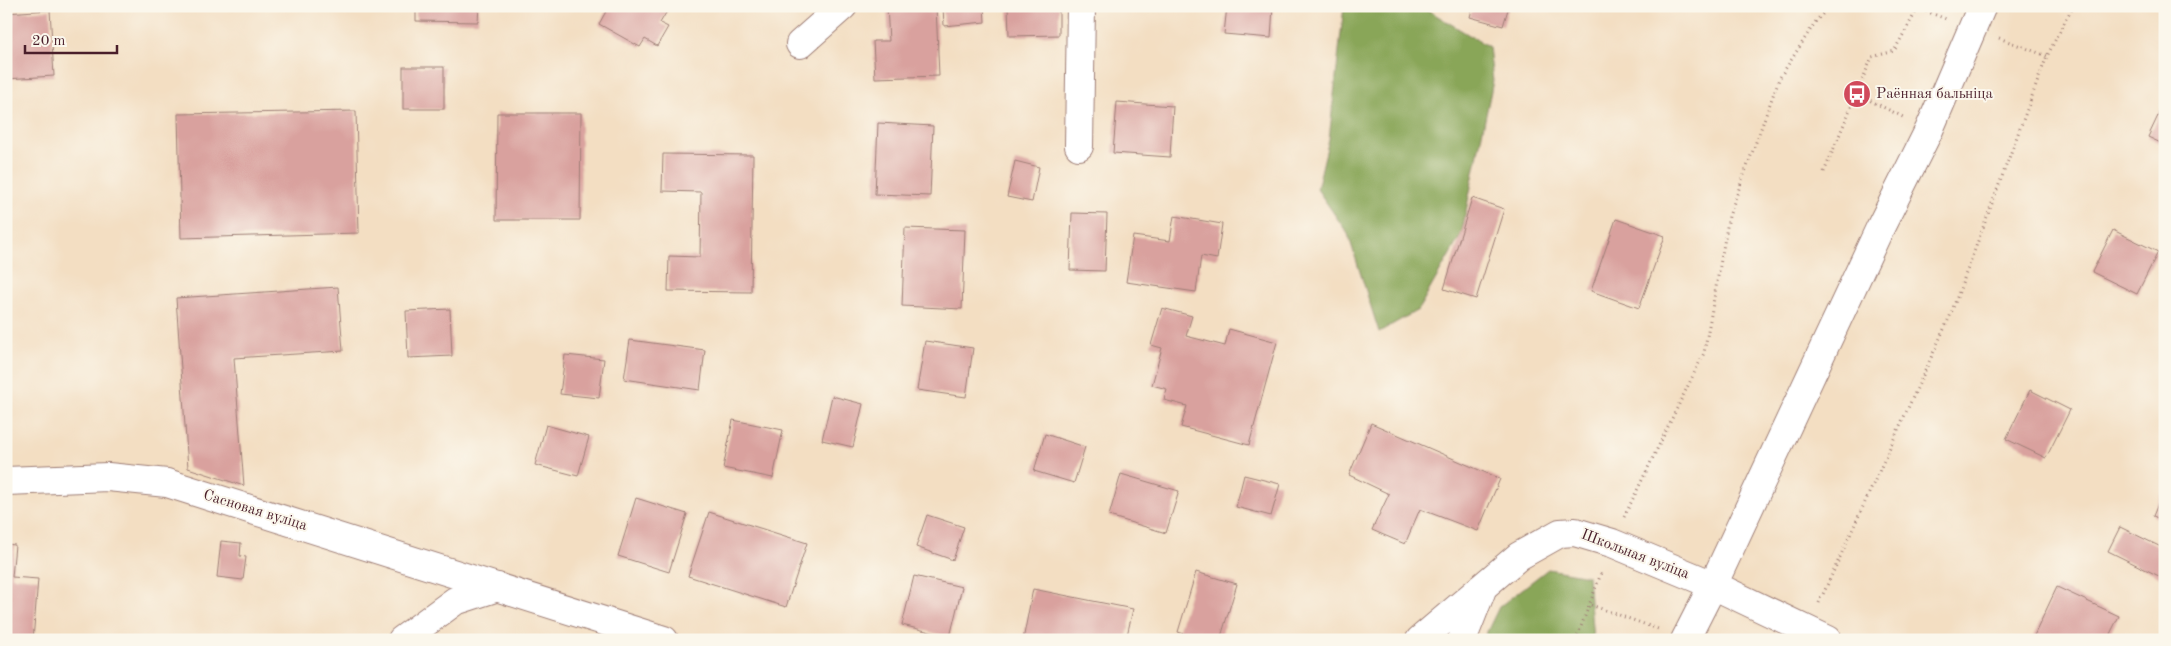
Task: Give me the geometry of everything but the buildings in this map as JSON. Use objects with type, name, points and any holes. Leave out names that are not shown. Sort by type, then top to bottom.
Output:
[{"type":"street","points":[[800,44],[843,6]]},
{"type":"street","points":[[1079,146],[1080,6]]},
{"type":"street","points":[[1685,639],[1713,586],[1879,230],[1928,130],[1982,6]]},
{"type":"street","name":"Сасновая вуліца","points":[[6,481],[108,477],[167,484],[498,587]]},
{"type":"street","name":"Школьная вуліца","points":[[1420,640],[1519,556],[1560,533],[1575,532],[1612,543],[1713,586],[1818,635]]},
{"type":"street","points":[[402,640],[455,601],[498,587],[664,640]]},
{"type":"street","name":"Школьная вуліца","points":[[1462,640],[1483,587]]},
{"type":"path","points":[[1576,640],[1591,604],[1612,543],[1704,352],[1729,216],[1778,79],[1816,21],[1830,6]]},
{"type":"path","points":[[1818,635],[1950,316],[2047,56],[2073,6]]},
{"type":"path","points":[[1824,172],[1872,57]]},
{"type":"path","points":[[1857,94],[1928,130]]},
{"type":"path","points":[[1591,604],[1685,639]]},
{"type":"green space","points":[[1344,6],[1421,6],[1489,47],[1493,81],[1461,235],[1418,310],[1379,332],[1348,234],[1317,189],[1329,139]]},
{"type":"green space","points":[[1548,569],[1588,576],[1593,640],[1483,640],[1499,607]]},
{"type":"place","name":"Раённая бальніца","points":[[1857,94]]}]
